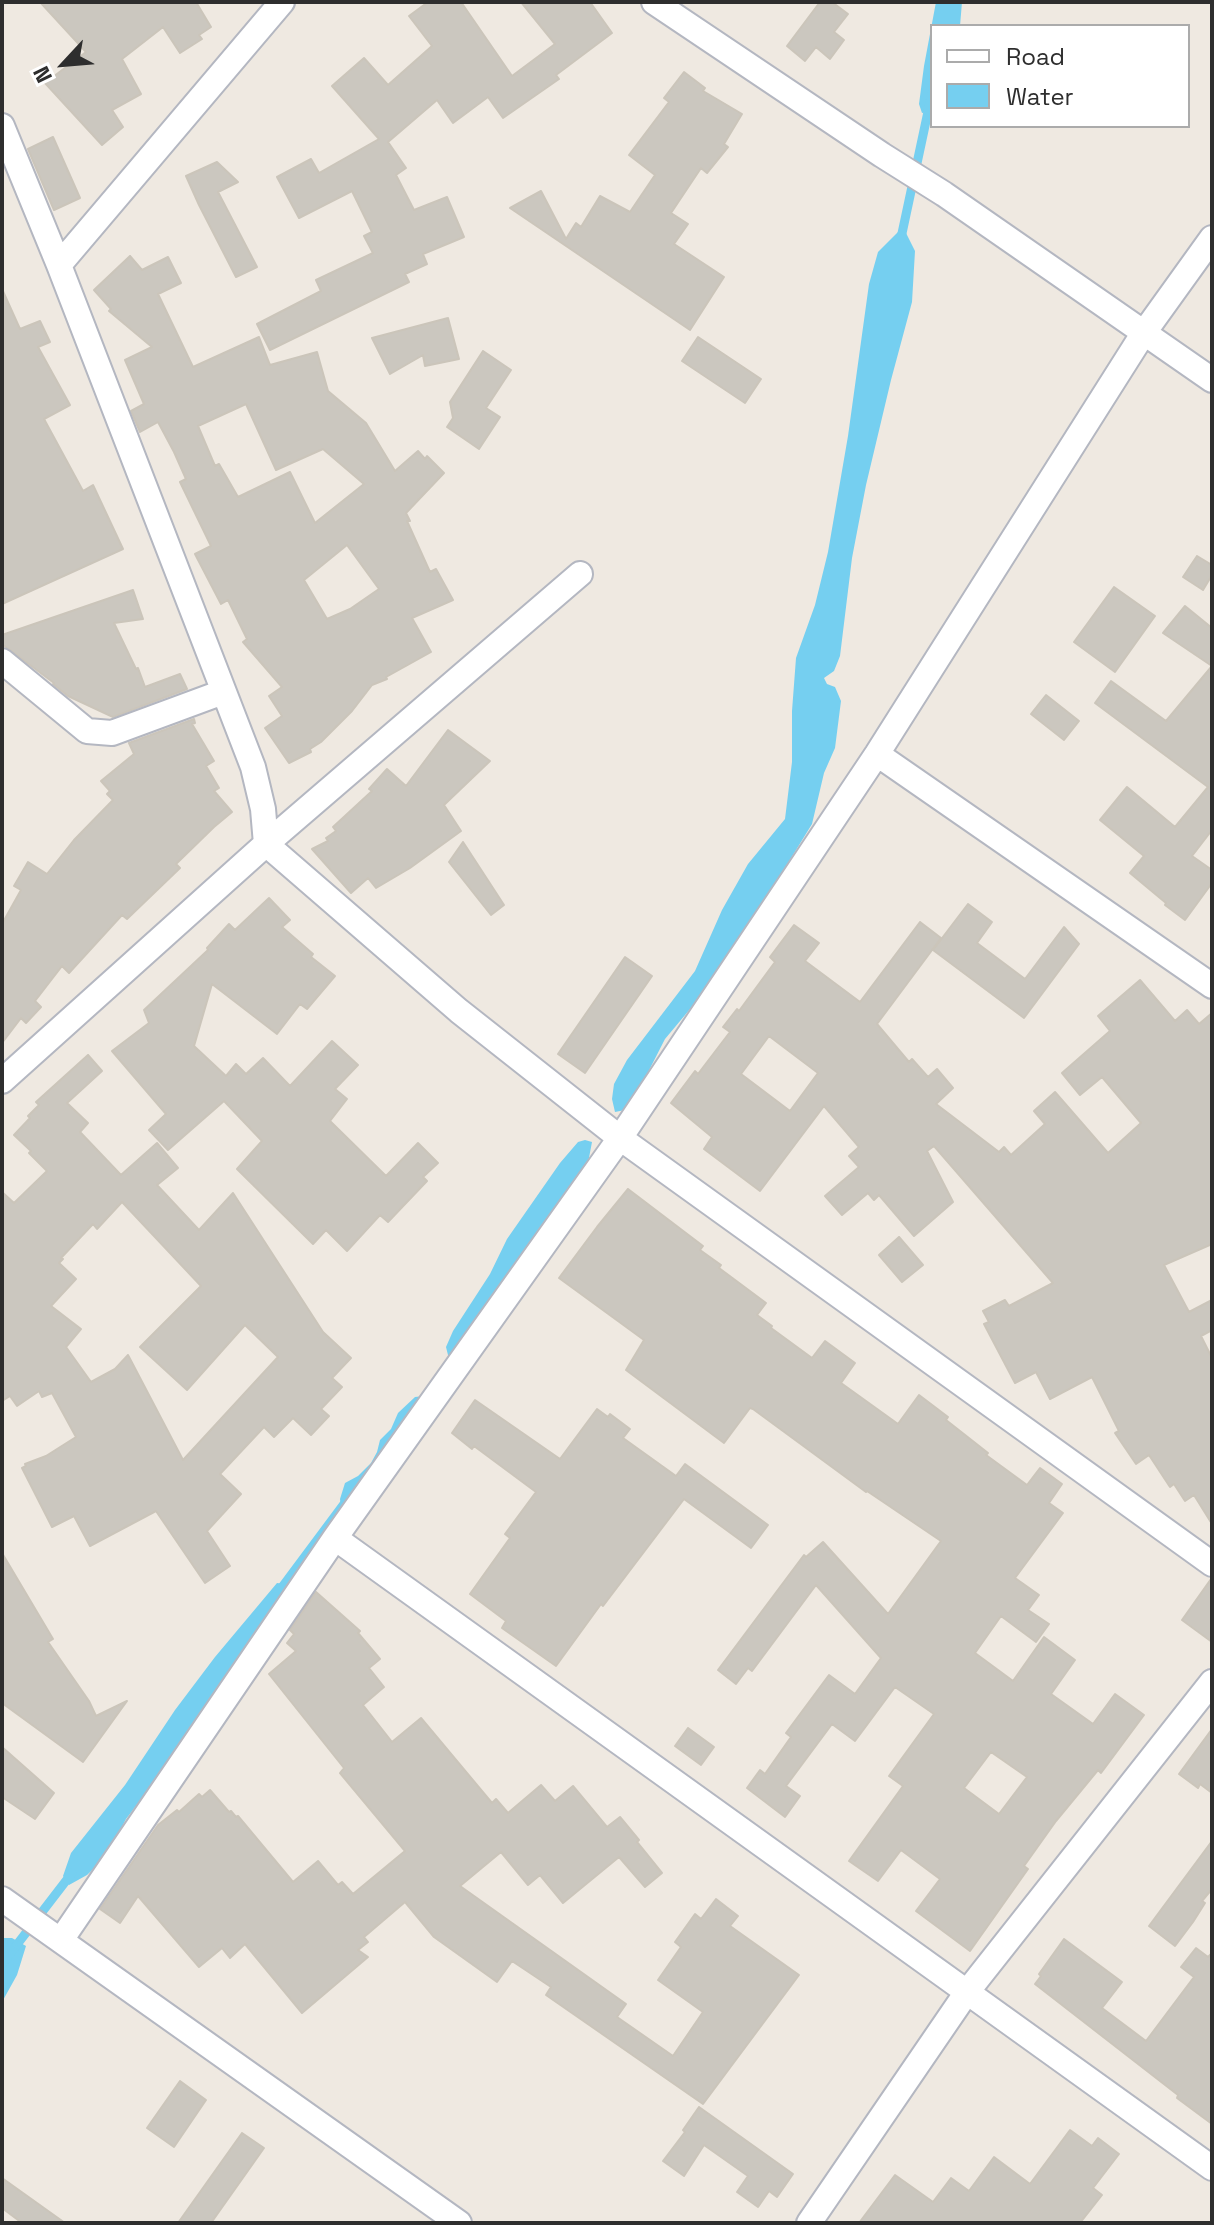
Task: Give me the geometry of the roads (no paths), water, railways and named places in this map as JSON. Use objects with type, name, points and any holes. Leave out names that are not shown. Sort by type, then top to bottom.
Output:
[{"type":"street","points":[[59,265],[282,2]]},
{"type":"street","points":[[654,2],[944,194],[1212,380]]},
{"type":"street","points":[[2,126],[253,767],[263,809],[266,844],[459,1011],[620,1138],[1212,1564]]},
{"type":"street","points":[[56,1936],[620,1138],[877,754],[1143,334],[1212,238]]},
{"type":"street","points":[[2,1081],[266,844],[580,574]]},
{"type":"street","points":[[2,661],[87,731],[112,733],[223,692]]},
{"type":"street","points":[[877,754],[1212,986]]},
{"type":"street","points":[[335,1538],[1212,2168]]},
{"type":"street","points":[[809,2223],[967,1992],[1212,1682]]},
{"type":"street","points":[[4,1901],[459,2223]]},
{"type":"water","points":[[936,2],[962,2],[960,24],[932,24]]},
{"type":"water","points":[[930,34],[930,111],[922,113],[919,104]]},
{"type":"water","points":[[903,227],[915,251],[912,302],[866,485],[852,558],[840,656],[834,671],[824,678],[827,684],[835,687],[841,701],[835,748],[824,773],[812,824],[721,972],[665,1039],[625,1110],[615,1112],[612,1099],[614,1084],[627,1060],[695,971],[722,910],[748,864],[785,819],[792,762],[796,658],[815,605],[828,552],[869,284],[878,252]]},
{"type":"water","points":[[578,1142],[592,1142],[588,1163],[449,1359],[446,1347],[453,1331],[490,1274],[507,1239],[560,1163]]},
{"type":"water","points":[[424,1396],[348,1506],[341,1508],[340,1499],[345,1483],[371,1463],[380,1440],[391,1429],[398,1413],[415,1397]]},
{"type":"water","points":[[277,1583],[292,1585],[178,1755],[126,1819],[107,1856],[87,1875],[69,1885],[63,1876],[71,1853],[125,1785],[215,1657]]},
{"type":"water","points":[[3,1938],[12,1938],[26,1946],[17,1975],[2,2002]]},
{"type":"waterway","points":[[901,238],[930,102]]},
{"type":"waterway","points":[[277,1594],[347,1500]]},
{"type":"waterway","points":[[2,1964],[72,1873]]}]
